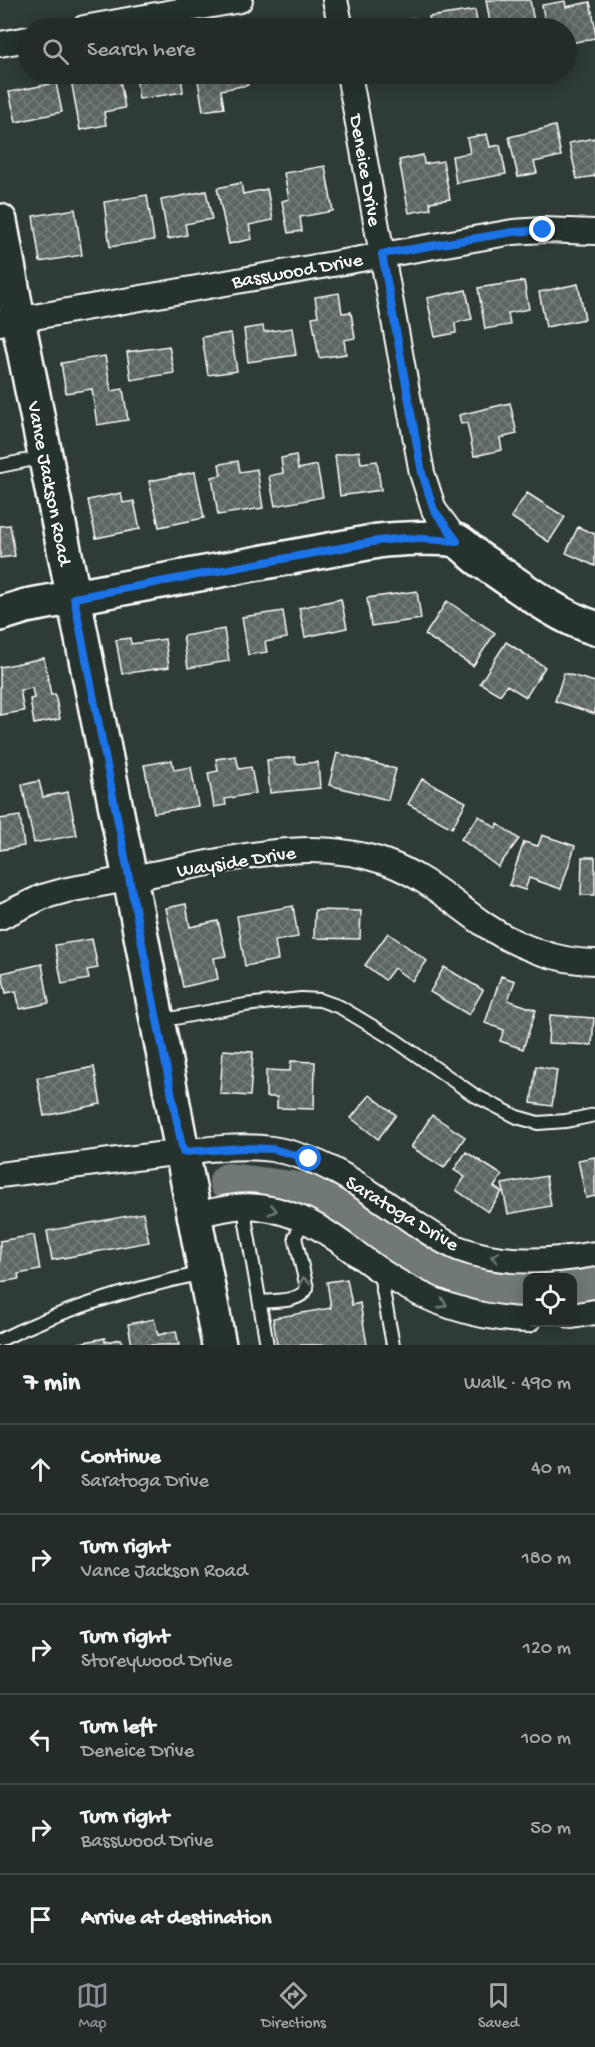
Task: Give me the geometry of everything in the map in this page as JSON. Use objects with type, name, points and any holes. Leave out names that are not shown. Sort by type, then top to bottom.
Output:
[{"type":"main road","name":"Vance Jackson Road","points":[[0,221],[9,322],[46,457],[158,1021],[219,1345]]},
{"type":"main road","points":[[0,614],[26,606],[378,541],[405,538],[457,541],[555,609],[583,625],[595,628]]},
{"type":"street","points":[[140,18],[240,0]]},
{"type":"street","points":[[335,0],[339,18]]},
{"type":"street","points":[[0,44],[18,41]]},
{"type":"street","name":"Deneice Drive","points":[[351,84],[422,473],[434,510],[457,541]]},
{"type":"street","name":"Basswood Drive","points":[[9,322],[513,232],[543,230],[595,232]]},
{"type":"street","name":"Wayside Drive","points":[[0,917],[42,897],[67,890],[259,853],[312,849],[335,850],[385,862],[409,872],[451,899],[486,926],[535,951],[571,960],[595,962]]},
{"type":"street","name":"Saratoga Drive","points":[[0,1175],[183,1152],[242,1148],[273,1149],[309,1159],[350,1179],[434,1235],[458,1248],[477,1254],[526,1261],[595,1254]]},
{"type":"street","points":[[195,1215],[246,1207],[275,1210],[324,1230],[390,1277],[432,1300],[459,1310],[486,1316],[523,1320]]},
{"type":"street","points":[[577,1316],[595,1312]]},
{"type":"lane","points":[[0,466],[46,457]]},
{"type":"lane","points":[[158,1021],[245,1005],[301,999],[320,1000],[340,1007],[394,1040],[474,1095],[517,1117],[538,1123],[566,1121],[595,1115]]},
{"type":"lane","points":[[246,1207],[246,1223],[267,1345]]},
{"type":"lane","points":[[260,1302],[296,1298],[304,1294],[307,1288],[295,1238],[304,1220]]},
{"type":"lane","points":[[378,1268],[393,1344]]},
{"type":"lane","points":[[0,1340],[93,1302],[153,1284],[206,1272]]},
{"type":"building","points":[[486,0],[530,0],[533,18],[489,18]]},
{"type":"building","points":[[565,1],[566,7],[590,2],[595,38],[577,42],[577,18],[544,18],[542,5]]},
{"type":"building","points":[[475,10],[476,18],[429,18]]},
{"type":"building","points":[[56,84],[62,112],[16,122],[9,92]]},
{"type":"building","points":[[72,84],[121,84],[125,108],[104,112],[106,125],[80,130]]},
{"type":"building","points":[[137,84],[182,84],[183,92],[139,99]]},
{"type":"building","points":[[199,84],[248,84],[221,90],[224,108],[203,111]]},
{"type":"building","points":[[555,126],[561,156],[534,162],[537,173],[518,177],[509,137]]},
{"type":"building","points":[[487,134],[490,147],[500,145],[506,174],[456,183],[452,156],[470,153],[467,138]]},
{"type":"building","points":[[595,138],[595,176],[577,179],[569,143]]},
{"type":"building","points":[[423,155],[424,164],[443,161],[450,199],[430,202],[431,209],[409,213],[399,160]]},
{"type":"building","points":[[325,166],[333,211],[300,217],[302,231],[288,233],[282,201],[289,199],[284,173]]},
{"type":"building","points":[[241,183],[243,194],[267,189],[273,220],[249,225],[252,239],[229,244],[217,188]]},
{"type":"building","points":[[206,191],[212,219],[185,224],[187,235],[168,239],[161,200]]},
{"type":"building","points":[[147,195],[154,240],[110,247],[104,202]]},
{"type":"building","points":[[75,209],[82,255],[40,262],[33,216]]},
{"type":"building","points":[[524,281],[529,309],[508,313],[510,325],[485,329],[478,288]]},
{"type":"building","points":[[578,284],[585,319],[546,327],[539,292]]},
{"type":"building","points":[[466,290],[472,319],[455,323],[456,333],[435,337],[427,298]]},
{"type":"building","points":[[339,293],[342,313],[351,312],[355,338],[344,340],[346,354],[319,358],[312,317],[318,316],[315,297]]},
{"type":"building","points":[[263,326],[264,332],[292,328],[296,355],[248,362],[244,329]]},
{"type":"building","points":[[231,333],[237,371],[208,375],[202,337]]},
{"type":"building","points":[[169,346],[174,373],[131,380],[127,352]]},
{"type":"building","points":[[105,356],[111,391],[123,389],[128,420],[97,425],[92,389],[66,393],[61,363]]},
{"type":"building","points":[[510,403],[517,434],[500,438],[502,450],[474,456],[467,423],[461,424],[459,415]]},
{"type":"building","points":[[359,451],[361,463],[377,461],[381,490],[340,496],[335,455]]},
{"type":"building","points":[[296,455],[298,469],[317,465],[323,497],[275,506],[269,476],[283,473],[281,458]]},
{"type":"building","points":[[238,461],[240,472],[257,469],[263,508],[218,515],[212,477],[221,475],[219,464]]},
{"type":"building","points":[[195,472],[204,518],[159,527],[149,481]]},
{"type":"building","points":[[121,493],[123,503],[134,501],[140,529],[96,538],[88,500]]},
{"type":"building","points":[[527,493],[565,517],[549,542],[511,517]]},
{"type":"building","points":[[10,525],[15,556],[0,558],[0,526]]},
{"type":"building","points":[[578,527],[595,534],[595,566],[566,553]]},
{"type":"building","points":[[417,591],[421,619],[371,626],[367,598]]},
{"type":"building","points":[[341,599],[347,628],[305,637],[299,608]]},
{"type":"building","points":[[447,601],[495,633],[473,666],[425,635]]},
{"type":"building","points":[[283,611],[287,638],[265,642],[267,652],[248,655],[242,617]]},
{"type":"building","points":[[224,629],[229,661],[188,668],[183,636]]},
{"type":"building","points":[[130,638],[131,644],[165,639],[169,667],[122,674],[116,640]]},
{"type":"building","points":[[506,642],[545,667],[526,697],[507,685],[500,695],[480,683]]},
{"type":"building","points":[[44,658],[51,695],[55,694],[60,719],[34,724],[30,699],[34,698],[32,688],[20,690],[24,711],[0,715],[0,667]]},
{"type":"building","points":[[564,673],[595,682],[595,714],[555,701]]},
{"type":"building","points":[[337,753],[396,769],[388,800],[329,785]]},
{"type":"building","points":[[236,756],[239,769],[251,767],[256,793],[225,799],[226,805],[214,807],[208,773],[218,771],[216,759]]},
{"type":"building","points":[[295,757],[296,764],[318,762],[320,788],[270,793],[267,760]]},
{"type":"building","points":[[172,760],[174,770],[191,767],[198,806],[154,813],[144,765]]},
{"type":"building","points":[[422,779],[466,802],[452,828],[408,804]]},
{"type":"building","points":[[39,781],[43,797],[68,792],[77,835],[34,843],[22,785]]},
{"type":"building","points":[[20,816],[24,846],[0,850],[0,819]]},
{"type":"building","points":[[479,816],[496,828],[498,824],[519,839],[498,867],[461,839]]},
{"type":"building","points":[[542,835],[575,846],[561,889],[529,878],[525,890],[509,885],[524,842],[538,846]]},
{"type":"building","points":[[582,857],[595,857],[595,895],[581,895]]},
{"type":"building","points":[[186,904],[190,927],[218,921],[226,956],[214,958],[218,979],[183,987],[166,908]]},
{"type":"building","points":[[293,906],[298,937],[275,941],[278,960],[245,966],[237,916]]},
{"type":"building","points":[[315,910],[361,911],[360,939],[314,938]]},
{"type":"building","points":[[388,933],[427,961],[412,981],[394,968],[385,980],[365,965]]},
{"type":"building","points":[[92,939],[98,968],[87,970],[89,979],[62,984],[55,945]]},
{"type":"building","points":[[42,964],[49,1003],[20,1009],[16,991],[6,993],[2,973]]},
{"type":"building","points":[[444,967],[483,990],[469,1015],[430,992]]},
{"type":"building","points":[[501,976],[515,981],[508,1000],[536,1010],[523,1049],[500,1041],[504,1030],[485,1023]]},
{"type":"building","points":[[550,1015],[594,1018],[592,1045],[548,1043]]},
{"type":"building","points":[[223,1050],[253,1052],[250,1096],[220,1094]]},
{"type":"building","points":[[291,1061],[315,1062],[314,1109],[277,1108],[277,1097],[266,1097],[266,1070],[290,1071]]},
{"type":"building","points":[[536,1066],[557,1070],[552,1106],[531,1103]]},
{"type":"building","points":[[94,1067],[101,1104],[44,1116],[37,1078]]},
{"type":"building","points":[[370,1095],[396,1115],[378,1139],[351,1118]]},
{"type":"building","points":[[432,1115],[465,1137],[444,1168],[411,1147]]},
{"type":"building","points":[[466,1152],[502,1175],[494,1187],[502,1192],[488,1212],[456,1190],[465,1177],[454,1170]]},
{"type":"building","points":[[595,1157],[595,1196],[586,1198],[578,1160]]},
{"type":"building","points":[[546,1176],[551,1206],[508,1214],[502,1184]]},
{"type":"building","points":[[143,1213],[149,1242],[52,1260],[47,1231]]},
{"type":"building","points":[[34,1235],[40,1270],[18,1274],[19,1279],[0,1282],[0,1241]]},
{"type":"building","points":[[347,1279],[352,1305],[360,1303],[367,1345],[277,1345],[273,1318],[331,1308],[327,1282]]},
{"type":"building","points":[[154,1319],[158,1335],[176,1331],[179,1345],[132,1345],[128,1324]]},
{"type":"building","points":[[105,1338],[105,1342],[121,1339],[122,1345],[70,1345]]},
{"type":"waterway","points":[[228,1182],[307,1192],[367,1224],[413,1261],[480,1288],[523,1290]]},
{"type":"waterway","points":[[577,1286],[595,1283]]},
{"type":"route","points":[[309,1159],[273,1149],[242,1148],[183,1152],[74,598],[378,541],[405,538],[457,541],[434,510],[422,473],[382,254],[513,232],[543,230]]}]
